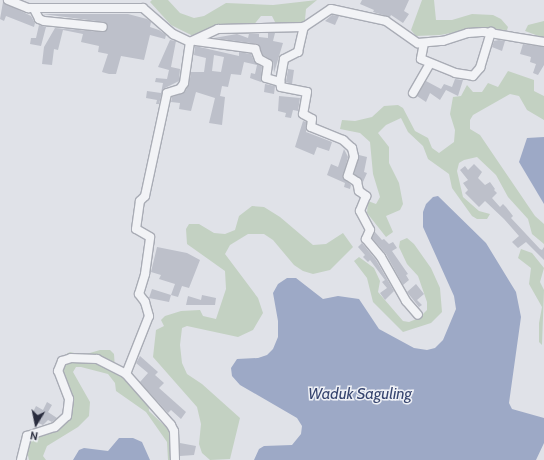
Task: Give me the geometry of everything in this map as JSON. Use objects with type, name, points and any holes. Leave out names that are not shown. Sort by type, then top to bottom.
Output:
[{"type":"street","points":[[8,0],[19,6],[34,9],[138,7],[146,10],[173,34],[193,41],[255,49],[259,59],[268,64],[267,80],[280,82]]},
{"type":"street","points":[[34,9],[39,19],[44,21],[103,27]]},
{"type":"street","points":[[193,41],[218,29],[304,27],[326,10],[334,9],[386,21],[413,41],[424,43],[443,41],[468,33],[491,32],[544,42]]},
{"type":"street","points":[[304,27],[298,52],[284,59],[280,82],[281,87],[307,92],[303,114],[312,119],[311,127],[343,140],[352,148],[354,157],[348,176],[357,182],[359,191],[366,196],[360,211],[370,230],[366,239],[382,257],[409,304],[418,315]]},
{"type":"street","points":[[424,43],[420,58],[455,73],[473,76],[480,68],[491,32]]},
{"type":"street","points":[[126,374],[149,316],[145,302],[138,294],[145,277],[150,238],[136,228],[140,201],[145,196],[167,93],[180,89],[184,83],[193,41]]},
{"type":"street","points":[[413,93],[430,63]]},
{"type":"street","points":[[22,460],[27,436],[55,427],[67,416],[69,399],[58,371],[62,361],[71,358],[97,359],[126,374],[171,425],[174,431],[175,460]]},
{"type":"green space","points":[[152,0],[168,0],[180,13],[194,18],[204,16],[226,3],[273,5],[317,0],[306,9],[305,20],[301,24],[277,26],[272,16],[261,16],[252,27],[195,37],[171,25],[150,2]]},
{"type":"green space","points":[[422,0],[434,0],[436,20],[452,20],[472,14],[493,15],[501,19],[508,27],[507,30],[473,29],[440,35],[416,36],[411,30]]},
{"type":"green space","points":[[544,21],[544,38],[525,31],[528,25]]},
{"type":"green space","points":[[508,71],[534,80],[534,91],[544,96],[544,120],[527,110],[519,96],[510,94],[473,115],[470,120],[470,129],[480,135],[535,216],[544,224],[544,244],[532,234],[528,219],[508,197],[496,175],[477,157],[464,160],[459,163],[457,171],[463,197],[479,211],[490,214],[487,219],[477,219],[472,216],[452,188],[449,174],[428,159],[423,146],[408,132],[401,118],[386,125],[378,133],[389,147],[389,163],[399,183],[403,204],[400,210],[386,216],[393,232],[386,237],[367,213],[368,201],[376,204],[380,197],[373,174],[370,142],[360,133],[340,129],[342,120],[355,121],[372,117],[384,106],[398,105],[403,108],[415,131],[428,138],[432,148],[439,153],[454,142],[455,130],[450,114],[453,97],[461,96],[467,85],[473,92],[482,92],[488,83],[498,87]]},
{"type":"green space","points":[[252,206],[264,207],[280,217],[313,245],[326,244],[343,233],[353,247],[330,270],[313,274],[303,271],[294,265],[273,240],[264,234],[248,234],[230,245],[225,254],[258,298],[263,313],[253,330],[238,337],[187,326],[182,328],[180,345],[182,363],[187,374],[202,384],[240,418],[230,459],[210,460],[202,453],[199,444],[201,424],[197,407],[153,357],[156,330],[164,326],[161,320],[165,316],[181,311],[200,310],[203,316],[216,319],[226,289],[225,271],[187,244],[186,229],[189,224],[199,224],[214,233],[225,234],[235,230],[239,216]]},
{"type":"green space","points":[[407,238],[414,244],[431,268],[440,288],[442,312],[431,323],[403,332],[373,302],[367,278],[354,261],[359,257],[374,268],[380,281],[378,292],[403,321],[409,322],[419,318],[427,310],[427,302],[418,276],[407,264],[399,247],[400,241]]},
{"type":"green space","points":[[521,249],[532,253],[544,268],[540,282],[544,290],[542,345],[539,342],[539,323],[542,307],[529,284],[531,268],[518,258]]},
{"type":"green space","points":[[100,350],[110,350],[114,354],[115,369],[148,396],[149,411],[169,430],[174,460],[168,460],[167,442],[146,412],[116,391],[115,383],[108,374],[76,367],[73,372],[90,402],[89,416],[78,427],[47,446],[43,456],[46,460],[29,460],[27,451],[31,437],[66,420],[73,410],[61,368],[63,356],[70,352],[83,355]]},
{"type":"water","points":[[544,137],[544,204],[519,162],[527,138]]},
{"type":"water","name":"Waduk Saguling","points":[[438,196],[486,243],[516,292],[521,317],[509,403],[512,409],[544,418],[544,443],[536,460],[254,460],[259,449],[264,446],[292,445],[301,434],[302,426],[297,418],[240,385],[232,376],[231,368],[237,359],[258,358],[267,355],[273,349],[278,337],[278,321],[273,293],[278,284],[287,278],[296,278],[323,299],[338,296],[359,299],[379,329],[414,348],[427,350],[435,348],[443,340],[456,309],[454,296],[423,227],[423,212],[426,204],[433,197]]},
{"type":"water","points":[[119,438],[133,438],[142,442],[150,460],[73,460],[79,450],[84,448],[108,451]]},
{"type":"building","points":[[362,0],[409,0],[404,11],[409,14],[403,23],[391,15],[390,17],[373,12],[374,10],[360,4]]},
{"type":"building","points":[[3,2],[31,16],[35,23],[34,27],[6,16],[4,21],[0,19]]},
{"type":"building","points":[[42,14],[128,14],[147,19],[151,22],[150,27],[159,30],[166,35],[165,39],[150,35],[144,60],[121,56],[116,74],[109,74],[102,72],[108,54],[98,52],[99,46],[81,42],[83,34],[63,30],[58,50],[54,49],[52,65],[42,64],[44,47],[55,28],[102,32],[108,27],[104,22]]},
{"type":"building","points":[[332,15],[339,16],[335,25],[325,21]]},
{"type":"building","points":[[39,25],[46,27],[41,46],[30,44],[31,38],[36,38]]},
{"type":"building","points":[[268,33],[275,33],[273,41],[283,43],[274,73],[273,61],[263,55],[258,44],[214,38],[237,34],[248,38],[249,34],[259,34],[259,37],[268,38]]},
{"type":"building","points":[[170,40],[176,41],[171,67],[180,69],[179,81],[163,89],[159,104],[156,104],[157,100],[146,98],[147,91],[161,93],[163,83],[155,82],[156,78],[167,79],[169,70],[158,67]]},
{"type":"building","points":[[494,41],[505,41],[502,51],[492,47]]},
{"type":"building","points":[[523,44],[544,47],[544,65],[538,75],[533,73],[536,64],[530,62],[531,57],[520,54]]},
{"type":"building","points":[[195,46],[239,56],[239,52],[251,54],[254,61],[262,67],[261,82],[250,78],[251,73],[255,74],[257,65],[244,62],[241,75],[231,74],[228,87],[222,86],[220,96],[225,97],[222,125],[209,123],[215,98],[196,92],[191,111],[179,109],[180,103],[171,102],[172,97],[185,92],[189,84],[191,72],[204,72],[206,58],[194,55]],"holes":[[[214,55],[224,57],[221,72],[212,71]]]},
{"type":"building","points":[[288,69],[294,70],[292,84],[286,82]]},
{"type":"building","points":[[455,79],[463,80],[458,96],[446,90],[440,100],[430,93],[426,102],[417,96],[426,81],[441,89],[444,84],[452,87]]},
{"type":"building","points":[[265,84],[275,86],[274,94],[264,92]]},
{"type":"building","points":[[279,96],[300,98],[298,111],[293,110],[291,118],[285,117],[286,113],[278,111]]},
{"type":"building","points":[[303,121],[306,122],[306,132],[332,142],[329,151],[317,147],[314,155],[295,147]]},
{"type":"building","points":[[344,149],[348,157],[343,177],[351,185],[350,189],[344,187],[345,183],[327,175],[331,164],[338,167]]},
{"type":"building","points":[[359,155],[367,157],[364,172],[367,173],[363,182],[354,174]]},
{"type":"building","points":[[474,164],[482,172],[478,178],[485,185],[490,182],[495,189],[494,190],[497,193],[492,198],[500,207],[503,204],[506,207],[513,216],[511,218],[540,249],[542,250],[544,247],[544,260],[526,242],[518,248],[512,242],[519,236],[504,219],[485,201],[479,207],[465,193],[468,190],[463,183],[468,180],[460,170],[465,166],[468,170]]},
{"type":"building","points":[[375,232],[382,240],[384,239],[389,244],[393,242],[397,248],[392,251],[408,274],[406,275],[409,280],[403,285],[386,254],[372,238]]},
{"type":"building","points":[[362,243],[376,260],[394,291],[385,300],[380,293],[387,288],[382,282],[385,280],[370,260],[368,262],[363,257],[365,255],[358,247]]},
{"type":"building","points":[[157,247],[187,253],[200,260],[189,288],[182,286],[178,297],[171,295],[175,284],[159,279],[161,275],[151,272]]},
{"type":"building","points":[[416,284],[424,294],[417,300],[422,305],[419,307],[407,292]]},
{"type":"building","points":[[152,289],[171,295],[169,302],[149,298]]},
{"type":"building","points":[[202,295],[216,298],[215,305],[186,305],[188,296],[201,300]]},
{"type":"building","points":[[140,356],[158,372],[155,375],[164,383],[159,388],[186,412],[181,419],[171,410],[168,413],[140,382],[148,373],[136,363]]},
{"type":"building","points":[[47,402],[52,405],[48,412],[57,418],[52,422],[48,420],[43,425],[38,423],[41,418],[32,414],[36,406],[43,410]]},
{"type":"building","points":[[180,443],[196,446],[194,455],[180,456]]}]
